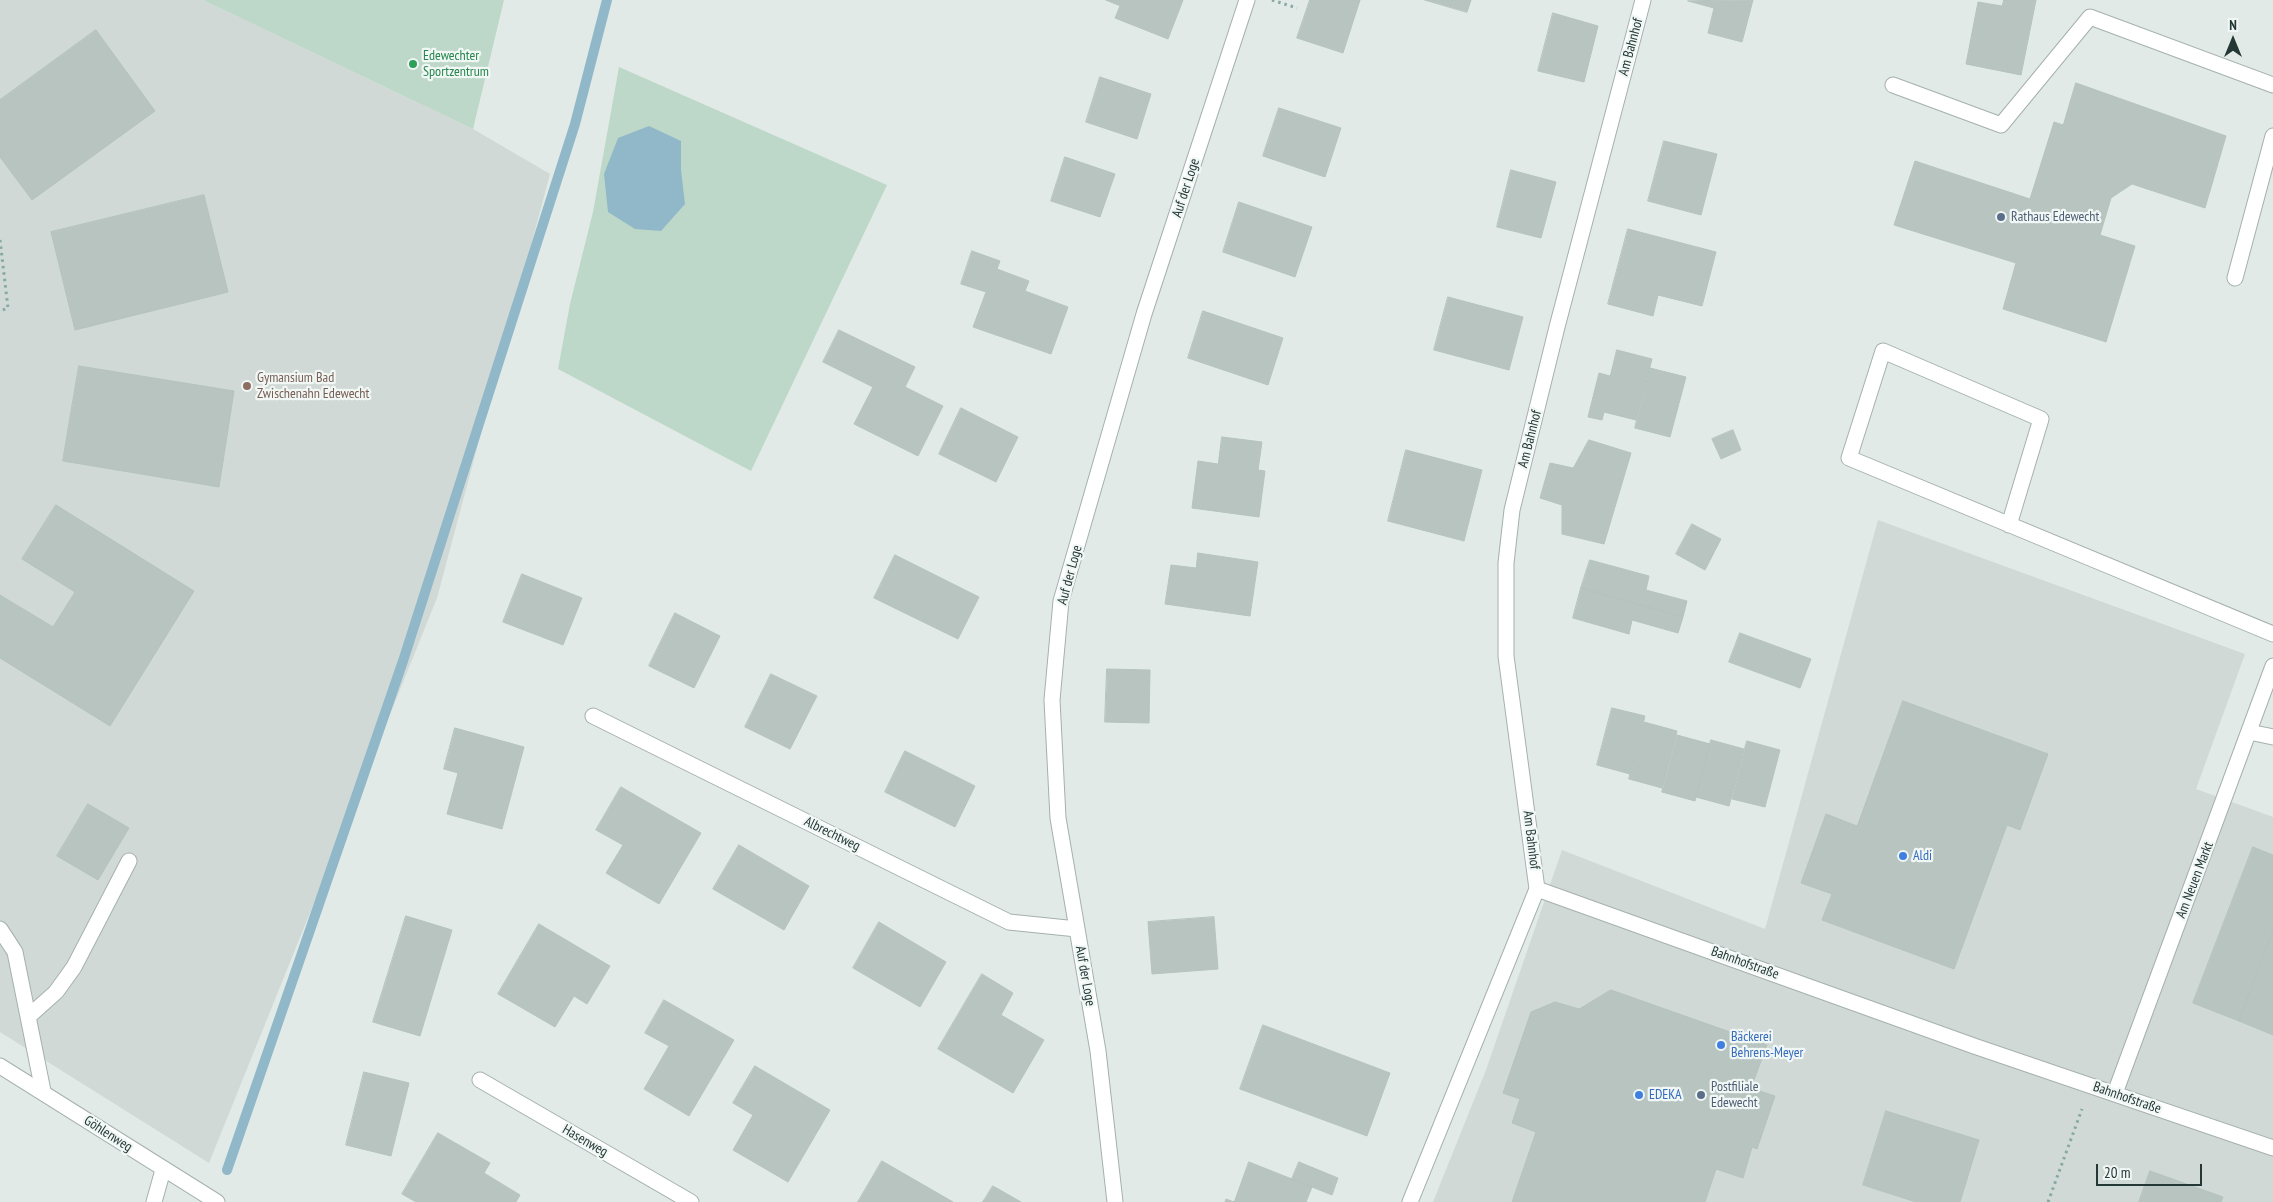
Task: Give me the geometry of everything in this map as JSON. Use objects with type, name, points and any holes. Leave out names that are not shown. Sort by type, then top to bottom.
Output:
[{"type":"street","name":"Auf der Loge","points":[[1115,1202],[1098,1051],[1058,818],[1052,700],[1061,601],[1144,314],[1248,0]]},
{"type":"street","name":"Am Bahnhof","points":[[1537,889],[1506,656],[1507,554],[1512,510],[1552,346],[1643,0]]},
{"type":"street","points":[[1893,85],[2001,125],[2090,17],[2273,85]]},
{"type":"street","points":[[2234,278],[2273,136]]},
{"type":"street","points":[[2009,526],[2041,419],[1883,351],[1849,458],[2009,526],[2273,634]]},
{"type":"street","name":"Am Neuen Markt","points":[[2114,1093],[2273,666]]},
{"type":"street","name":"Albrechtweg","points":[[593,716],[1009,922],[1077,929]]},
{"type":"street","points":[[2249,732],[2273,737]]},
{"type":"street","points":[[28,1018],[56,992],[74,967],[129,861]]},
{"type":"street","name":"Bahnhofstraße","points":[[1537,889],[1974,1046],[2273,1148]]},
{"type":"street","points":[[1410,1202],[1537,889]]},
{"type":"street","points":[[0,929],[14,952],[43,1091]]},
{"type":"street","name":"Göhlenweg","points":[[0,1066],[43,1091],[163,1170],[217,1202]]},
{"type":"street","name":"Hasenweg","points":[[480,1080],[691,1202]]},
{"type":"street","points":[[154,1202],[163,1170]]},
{"type":"path","points":[[1272,0],[1297,8]]},
{"type":"path","points":[[0,240],[8,308],[0,311]]},
{"type":"path","points":[[2048,1202],[2090,1085]]},
{"type":"shaded area","name":"Gymansium Bad Zwischenahn Edewecht","points":[[0,0],[203,0],[473,129],[550,174],[437,598],[209,1163],[0,1032]]},
{"type":"shaded area","points":[[1878,520],[2245,654],[2196,789],[2273,817],[2273,1202],[1433,1202],[1486,1070],[1562,850],[1765,929]]},
{"type":"green space","name":"Edewechter Sportzentrum","points":[[203,0],[504,0],[473,129]]},
{"type":"green space","points":[[619,67],[887,185],[751,471],[558,369],[570,304],[593,212]]},
{"type":"water","points":[[649,126],[681,141],[681,170],[685,204],[661,231],[635,229],[608,212],[604,174],[618,138]]},
{"type":"building","points":[[1106,0],[1183,0],[1168,39],[1115,18],[1120,6]]},
{"type":"building","points":[[1310,0],[1360,0],[1343,53],[1297,38]]},
{"type":"building","points":[[1425,0],[1471,0],[1467,12]]},
{"type":"building","points":[[1753,0],[1742,42],[1708,33],[1714,8],[1688,1]]},
{"type":"building","points":[[2004,0],[2036,0],[2021,75],[1966,64],[1978,2],[2002,6]]},
{"type":"building","points":[[1553,13],[1598,26],[1584,82],[1538,71]]},
{"type":"building","points":[[96,30],[155,111],[32,200],[0,157],[0,100]]},
{"type":"building","points":[[1100,77],[1151,94],[1137,139],[1086,122]]},
{"type":"building","name":"Rathaus Edewecht","points":[[2076,83],[2226,136],[2205,208],[2132,184],[2111,198],[2100,235],[2135,246],[2106,342],[2003,309],[2016,263],[1894,225],[1915,161],[2030,199],[2054,122],[2063,125]]},
{"type":"building","points":[[1279,108],[1341,128],[1325,177],[1263,156]]},
{"type":"building","points":[[1664,141],[1717,154],[1701,215],[1648,201]]},
{"type":"building","points":[[1065,157],[1115,174],[1100,217],[1051,201]]},
{"type":"building","points":[[1511,170],[1556,182],[1541,238],[1497,227]]},
{"type":"building","points":[[204,195],[228,292],[75,330],[51,232]]},
{"type":"building","points":[[1239,202],[1312,227],[1295,277],[1223,252]]},
{"type":"building","points":[[1628,229],[1716,252],[1702,306],[1658,295],[1653,316],[1608,304]]},
{"type":"building","points":[[972,251],[1000,261],[997,269],[1029,281],[1025,291],[1068,307],[1051,354],[973,327],[986,292],[961,284]]},
{"type":"building","points":[[1448,297],[1523,317],[1509,370],[1434,350]]},
{"type":"building","points":[[1203,311],[1283,338],[1268,385],[1188,358]]},
{"type":"building","points":[[839,330],[915,367],[905,387],[943,406],[918,456],[854,424],[873,387],[823,362]]},
{"type":"building","points":[[1617,350],[1652,359],[1636,420],[1604,412],[1602,420],[1588,417],[1599,373],[1610,376]]},
{"type":"building","points":[[79,366],[234,391],[219,487],[63,461]]},
{"type":"building","points":[[1650,368],[1686,377],[1670,437],[1635,428]]},
{"type":"building","points":[[961,408],[1018,437],[996,482],[939,454]]},
{"type":"building","points":[[1733,430],[1741,450],[1721,459],[1712,439]]},
{"type":"building","points":[[1222,437],[1262,442],[1258,470],[1265,471],[1259,517],[1192,508],[1198,461],[1218,464]]},
{"type":"building","points":[[1589,440],[1631,453],[1604,544],[1562,534],[1562,505],[1540,498],[1550,463],[1573,468]]},
{"type":"building","points":[[1406,450],[1482,470],[1464,541],[1388,521]]},
{"type":"building","points":[[56,505],[194,591],[110,726],[0,658],[0,595],[53,627],[75,592],[22,559]]},
{"type":"building","points":[[1692,524],[1721,539],[1705,570],[1676,554]]},
{"type":"building","points":[[1198,553],[1258,562],[1250,616],[1165,604],[1171,565],[1196,568]]},
{"type":"building","points":[[895,555],[979,597],[958,639],[874,598]]},
{"type":"building","points":[[1590,560],[1649,576],[1646,590],[1687,601],[1683,617],[1581,588]]},
{"type":"building","points":[[522,574],[582,598],[563,645],[503,622]]},
{"type":"building","points":[[1581,588],[1683,617],[1678,633],[1632,620],[1629,634],[1573,618]]},
{"type":"building","points":[[675,613],[720,636],[694,688],[649,666]]},
{"type":"building","points":[[1740,633],[1811,659],[1800,688],[1729,662]]},
{"type":"building","points":[[1107,669],[1150,670],[1149,723],[1105,722]]},
{"type":"building","points":[[771,674],[817,696],[790,749],[745,727]]},
{"type":"building","name":"Aldi","points":[[1903,701],[2048,754],[2020,830],[2007,825],[1954,969],[1822,920],[1832,894],[1801,883],[1826,814],[1857,826]]},
{"type":"building","points":[[1612,708],[1645,716],[1630,774],[1597,765]]},
{"type":"building","points":[[1644,722],[1677,731],[1662,788],[1629,779]]},
{"type":"building","points":[[455,728],[524,747],[502,829],[447,814],[458,773],[444,769]]},
{"type":"building","points":[[1677,735],[1710,744],[1695,801],[1662,792]]},
{"type":"building","points":[[1711,740],[1744,749],[1729,806],[1696,797]]},
{"type":"building","points":[[1747,741],[1780,750],[1765,807],[1732,799]]},
{"type":"building","points":[[905,751],[975,786],[955,827],[885,792]]},
{"type":"building","points":[[621,787],[701,833],[659,904],[606,873],[623,845],[596,830]]},
{"type":"building","points":[[88,804],[129,828],[98,880],[57,856]]},
{"type":"building","points":[[739,845],[809,886],[784,930],[713,889]]},
{"type":"building","points":[[2253,847],[2273,855],[2273,930],[2239,1021],[2193,1003]]},
{"type":"building","points":[[406,916],[452,930],[420,1036],[373,1022]]},
{"type":"building","points":[[1214,917],[1218,969],[1152,974],[1148,922]]},
{"type":"building","points":[[879,922],[946,962],[920,1007],[853,968]]},
{"type":"building","points":[[539,924],[610,966],[587,1004],[574,996],[555,1027],[498,994]]},
{"type":"building","points":[[2273,930],[2273,1035],[2239,1021]]},
{"type":"building","points":[[982,974],[1013,993],[1001,1015],[1044,1040],[1013,1093],[938,1049]]},
{"type":"building","name":"EDEKA","points":[[1611,990],[1767,1045],[1751,1088],[1775,1096],[1757,1149],[1752,1147],[1743,1178],[1716,1169],[1705,1202],[1512,1202],[1536,1132],[1512,1123],[1520,1099],[1503,1093],[1531,1012],[1555,1002],[1579,1009]]},
{"type":"building","points":[[664,1000],[734,1040],[689,1116],[644,1089],[669,1046],[645,1033]]},
{"type":"building","points":[[1263,1025],[1390,1073],[1367,1136],[1240,1089]]},
{"type":"building","points":[[755,1066],[830,1110],[788,1182],[733,1150],[753,1115],[733,1103]]},
{"type":"building","points":[[364,1072],[409,1083],[391,1156],[346,1145]]},
{"type":"building","points":[[1886,1111],[1979,1140],[1960,1202],[1916,1202],[1863,1185]]},
{"type":"building","points":[[438,1133],[490,1163],[484,1173],[520,1195],[516,1202],[416,1202],[402,1194]]},
{"type":"building","points":[[882,1161],[953,1202],[858,1202]]},
{"type":"building","points":[[1249,1162],[1312,1187],[1306,1202],[1234,1202]]},
{"type":"building","points":[[1299,1162],[1338,1178],[1332,1195],[1292,1179]]},
{"type":"building","points":[[2150,1171],[2223,1197],[2221,1202],[2139,1202]]},
{"type":"building","points":[[993,1186],[1021,1202],[983,1202]]},
{"type":"waterway","points":[[227,1170],[403,661],[575,124],[607,0]]},
{"type":"place","name":"Edewechter Sportzentrum","points":[[413,64]]},
{"type":"place","name":"Rathaus Edewecht","points":[[2001,217]]},
{"type":"place","name":"Gymansium Bad Zwischenahn Edewecht","points":[[247,386]]},
{"type":"place","name":"Aldi","points":[[1903,856]]},
{"type":"place","name":"Bäckerei Behrens-Meyer","points":[[1721,1045]]},
{"type":"place","name":"EDEKA","points":[[1639,1095]]},
{"type":"place","name":"Postfiliale Edewecht","points":[[1701,1095]]}]
